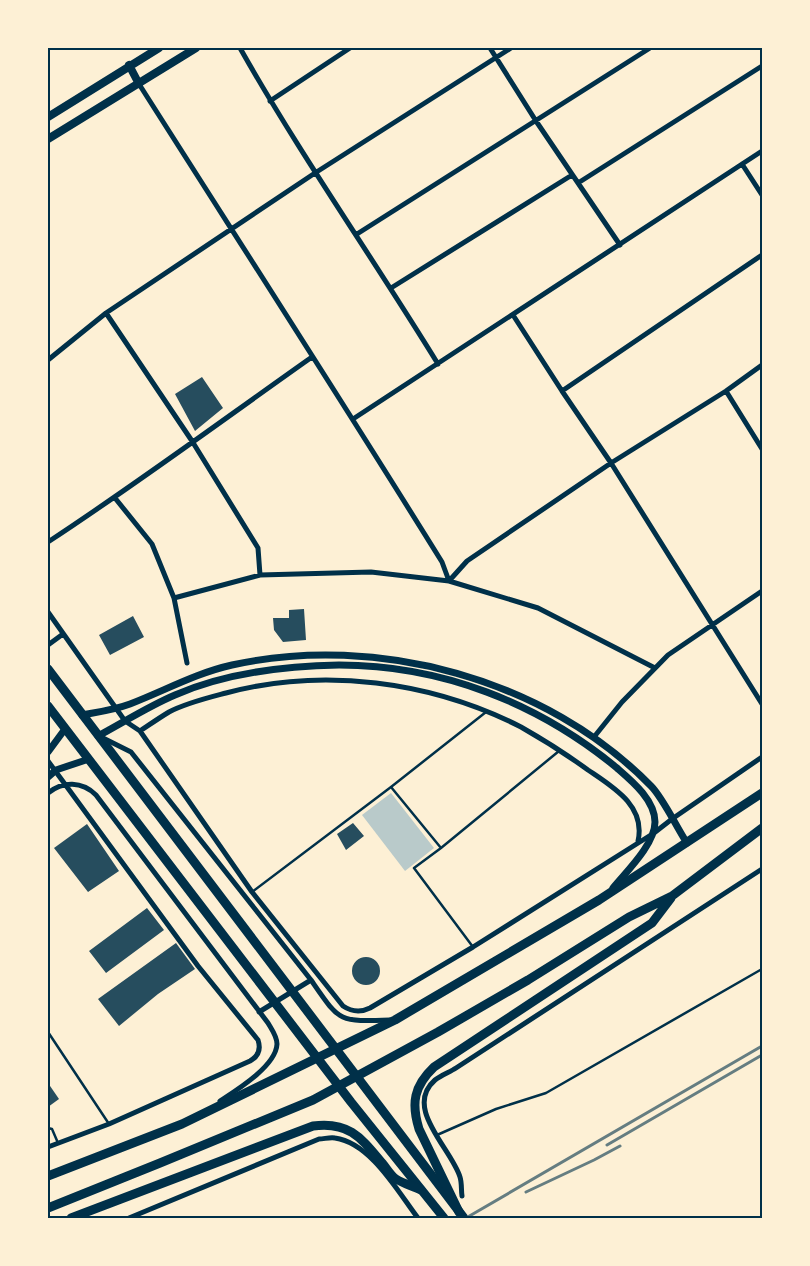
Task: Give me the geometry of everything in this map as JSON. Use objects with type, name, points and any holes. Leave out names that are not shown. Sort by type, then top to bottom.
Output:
[{"type":"main road","points":[[48,117],[158,48]]},
{"type":"main road","points":[[48,139],[196,48]]},
{"type":"main road","points":[[128,66],[138,84]]},
{"type":"main road","points":[[48,669],[118,764],[462,1215]]},
{"type":"main road","points":[[48,706],[351,1102],[444,1218]]},
{"type":"main road","points":[[48,1176],[202,1115],[395,1020],[610,892],[762,793]]},
{"type":"main road","points":[[48,1208],[160,1164],[313,1100],[446,1028],[629,917],[672,896],[762,828]]},
{"type":"main road","points":[[462,1215],[419,1129],[416,1118],[415,1096],[418,1086],[434,1067],[652,922],[672,896]]},
{"type":"main road","points":[[71,1218],[313,1126],[322,1125],[344,1128],[355,1133],[395,1178],[421,1190]]},
{"type":"street","points":[[240,48],[270,101],[315,173],[392,288],[438,364]]},
{"type":"street","points":[[270,101],[350,48]]},
{"type":"street","points":[[490,48],[536,121],[620,245]]},
{"type":"street","points":[[48,360],[106,313],[315,173],[511,48]]},
{"type":"street","points":[[357,234],[650,48]]},
{"type":"street","points":[[578,183],[762,66]]},
{"type":"street","points":[[138,84],[353,419],[442,562],[449,581]]},
{"type":"street","points":[[353,419],[762,151]]},
{"type":"street","points":[[742,164],[762,195]]},
{"type":"street","points":[[392,288],[572,175]]},
{"type":"street","points":[[562,391],[762,255]]},
{"type":"street","points":[[106,313],[192,441],[258,548],[260,575]]},
{"type":"street","points":[[513,315],[611,463],[762,704]]},
{"type":"street","points":[[48,542],[115,498],[192,441],[312,357]]},
{"type":"street","points":[[449,581],[467,561],[611,463],[726,391],[762,365]]},
{"type":"street","points":[[726,391],[762,449]]},
{"type":"street","points":[[115,498],[152,544],[174,598],[187,663]]},
{"type":"street","points":[[174,598],[260,575],[371,572],[449,581],[538,608],[654,668]]},
{"type":"street","points":[[594,737],[622,702],[668,655],[762,591]]},
{"type":"street","points":[[48,612],[125,721],[140,731],[252,892],[343,1006],[352,1011],[359,1012],[370,1008],[473,947],[638,841],[654,833],[762,757]]},
{"type":"street","points":[[48,645],[63,634]]},
{"type":"street","points":[[82,715],[117,708],[191,677],[232,665],[261,660],[337,655],[431,667],[487,682],[534,702],[594,737],[652,787],[687,843]]},
{"type":"street","points":[[98,736],[174,695],[214,682],[262,672],[338,666],[372,667],[429,675],[485,690],[519,705],[591,746],[622,772],[644,795],[652,808],[654,833],[648,844],[610,892]]},
{"type":"street","points":[[140,731],[168,712],[213,696],[263,684],[304,680],[372,682],[399,686],[434,694],[486,712],[519,726],[560,750],[604,781],[629,802],[638,817],[640,832],[638,841]]},
{"type":"street","points":[[48,752],[65,729]]},
{"type":"street","points":[[98,736],[131,752],[311,980],[334,1013],[345,1019],[358,1022],[395,1020]]},
{"type":"street","points":[[48,777],[56,770],[89,759]]},
{"type":"street","points":[[48,761],[198,966],[258,1040],[260,1046],[258,1055],[250,1061],[109,1124],[48,1146]]},
{"type":"street","points":[[48,793],[56,787],[65,784],[85,786],[91,790],[268,1023],[275,1035],[277,1044],[274,1055],[269,1063],[202,1115]]},
{"type":"street","points":[[462,1196],[460,1177],[424,1112],[427,1092],[436,1080],[762,869]]},
{"type":"street","points":[[258,1012],[311,980]]},
{"type":"street","points":[[129,1218],[320,1139],[334,1138],[352,1144],[375,1161],[418,1218]]},
{"type":"street","points":[[431,1202],[438,1218]]},
{"type":"lane","points":[[252,892],[392,787],[486,712]]},
{"type":"lane","points":[[473,947],[414,868],[560,750]]},
{"type":"lane","points":[[392,787],[441,848]]},
{"type":"lane","points":[[437,1135],[496,1109],[546,1093],[762,969]]},
{"type":"lane","points":[[48,1032],[109,1124]]},
{"type":"lane","points":[[48,1128],[52,1129],[58,1142]]},
{"type":"shaded area","points":[[391,793],[434,848],[405,871],[362,815]]},
{"type":"building","points":[[202,377],[223,408],[195,431],[175,394]]},
{"type":"building","points":[[304,609],[306,640],[283,642],[274,630],[273,618],[289,618],[289,610]]},
{"type":"building","points":[[133,616],[144,637],[110,655],[99,635]]},
{"type":"building","points":[[353,823],[364,836],[346,850],[337,834]]},
{"type":"building","points":[[87,824],[119,871],[88,892],[54,848]]},
{"type":"building","points":[[147,908],[164,930],[106,973],[89,951]]},
{"type":"building","points":[[176,943],[195,969],[158,994],[119,1026],[98,999]]},
{"type":"building","points":[[366,957],[376,961],[380,971],[376,981],[366,985],[356,981],[352,971],[356,961]]},
{"type":"building","points":[[48,1083],[59,1099],[48,1107]]},
{"type":"railway","points":[[466,1218],[762,1046]]},
{"type":"railway","points":[[607,1145],[762,1055]]},
{"type":"railway","points":[[526,1192],[620,1146]]}]
